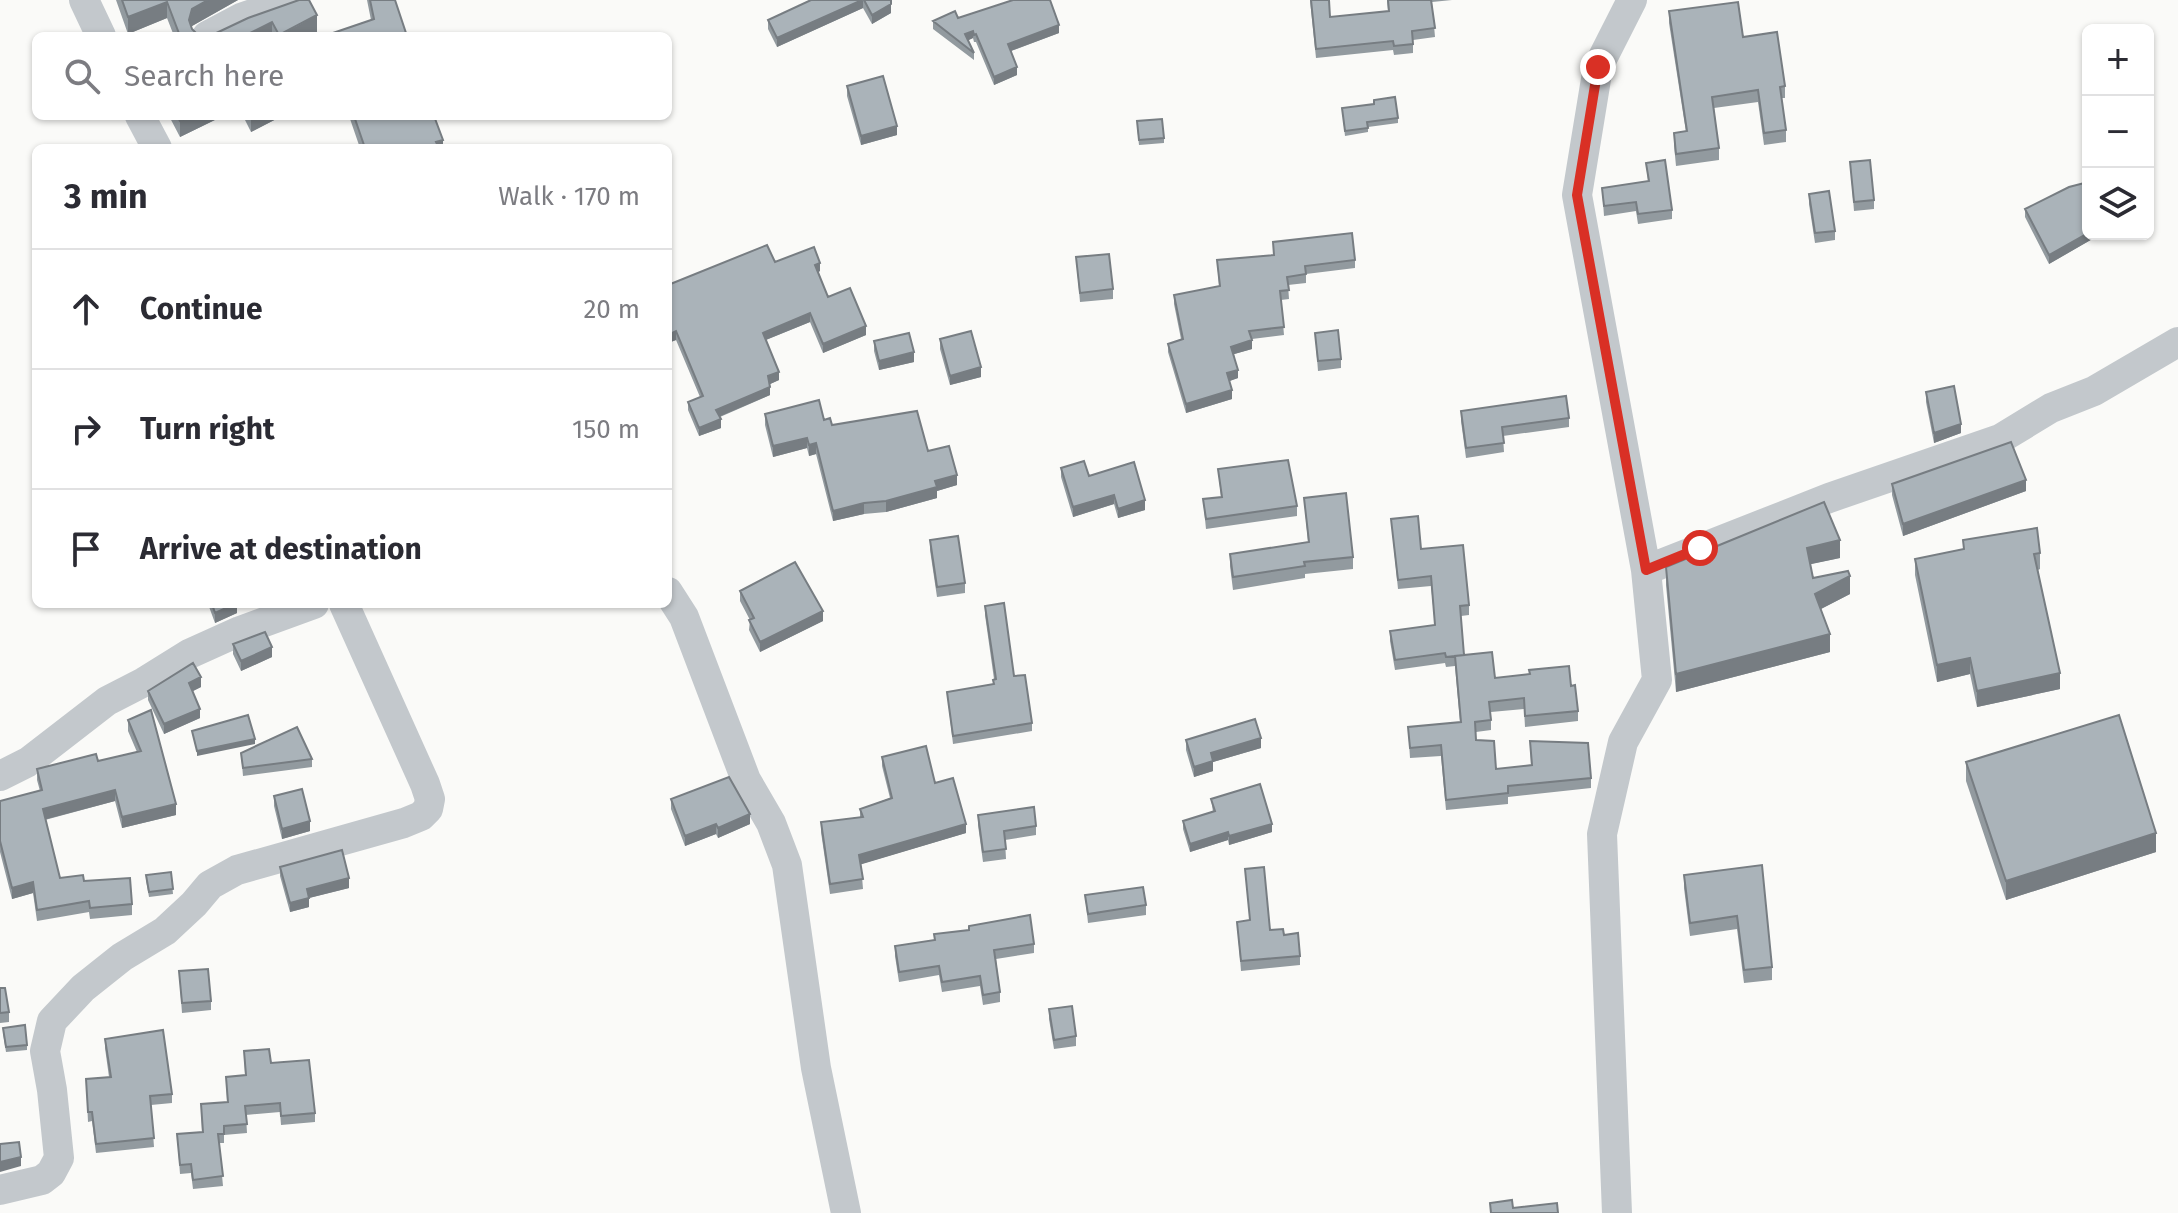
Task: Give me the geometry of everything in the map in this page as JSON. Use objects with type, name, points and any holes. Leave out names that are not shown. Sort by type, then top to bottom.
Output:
[{"type":"street","points":[[84,0],[99,32]]},
{"type":"street","points":[[215,32],[241,18],[292,0]]},
{"type":"street","points":[[1617,1213],[1602,834],[1623,742],[1657,680],[1646,570],[1577,195],[1598,67],[1632,0]]},
{"type":"street","points":[[142,120],[155,144]]},
{"type":"street","points":[[1646,570],[1829,498],[2000,439],[2051,408],[2094,391],[2178,342]]},
{"type":"street","points":[[672,598],[684,617],[746,780],[771,823],[787,865],[816,1068],[846,1213]]},
{"type":"street","points":[[0,776],[28,762],[107,701],[189,654],[303,608]]},
{"type":"street","points":[[0,1190],[42,1180],[51,1173],[59,1158],[45,1051],[52,1021],[83,988],[122,957],[165,931],[218,879],[237,870],[404,823],[421,816],[428,809],[430,799],[425,784],[346,608]]},
{"type":"building","points":[[122,0],[208,0],[192,9],[189,20],[195,32],[178,32],[167,2],[128,17]]},
{"type":"building","points":[[299,0],[309,0],[317,15],[285,32],[277,32],[272,22],[252,32],[218,32]]},
{"type":"building","points":[[370,0],[395,0],[406,32],[336,32],[374,19]]},
{"type":"building","points":[[811,0],[862,0],[777,38],[768,20]]},
{"type":"building","points":[[864,0],[891,0],[891,4],[872,15]]},
{"type":"building","points":[[1013,0],[1050,0],[1059,25],[1008,44],[1017,67],[994,77],[973,31],[965,34],[974,53],[933,21],[955,11],[958,18]]},
{"type":"building","points":[[1311,0],[1329,0],[1330,17],[1389,11],[1388,0],[1431,0],[1435,28],[1412,31],[1413,44],[1394,46],[1393,41],[1316,49]]},
{"type":"building","points":[[1738,2],[1743,37],[1777,32],[1785,86],[1780,87],[1786,130],[1764,133],[1758,90],[1712,97],[1719,148],[1676,154],[1674,133],[1687,131],[1669,11]]},
{"type":"building","points":[[883,76],[897,126],[861,136],[847,86]]},
{"type":"building","points":[[1395,97],[1398,118],[1367,122],[1368,128],[1345,131],[1342,108],[1374,104],[1374,100]]},
{"type":"building","points":[[1162,119],[1164,138],[1139,140],[1137,121]]},
{"type":"building","points":[[355,120],[436,120],[443,140],[437,144],[364,144]]},
{"type":"building","points":[[1665,160],[1672,210],[1638,214],[1636,202],[1604,206],[1602,188],[1649,181],[1646,163]]},
{"type":"building","points":[[1870,160],[1874,200],[1854,202],[1850,162]]},
{"type":"building","points":[[2082,184],[2082,236],[2049,255],[2025,209]]},
{"type":"building","points":[[1829,191],[1835,231],[1815,233],[1809,194]]},
{"type":"building","points":[[1352,233],[1355,260],[1305,266],[1306,274],[1287,277],[1289,290],[1280,291],[1284,327],[1249,331],[1252,340],[1231,347],[1238,370],[1227,373],[1232,390],[1186,404],[1168,344],[1183,339],[1174,295],[1220,286],[1217,260],[1274,255],[1273,242]]},
{"type":"building","points":[[767,245],[775,262],[814,247],[820,263],[815,265],[828,297],[850,288],[866,326],[823,344],[810,313],[763,333],[779,372],[768,376],[770,387],[716,410],[721,419],[699,428],[688,402],[703,396],[676,331],[672,333],[672,283]]},
{"type":"building","points":[[1109,254],[1113,289],[1080,293],[1076,257]]},
{"type":"building","points":[[1338,330],[1341,359],[1318,361],[1315,333]]},
{"type":"building","points":[[971,331],[981,367],[950,376],[940,339]]},
{"type":"building","points":[[909,333],[914,352],[879,361],[874,341]]},
{"type":"building","points":[[1954,386],[1961,424],[1934,433],[1926,392]]},
{"type":"building","points":[[1566,396],[1569,418],[1502,427],[1504,443],[1466,448],[1461,411]]},
{"type":"building","points":[[819,400],[824,420],[830,418],[832,425],[917,411],[928,451],[949,446],[957,475],[935,481],[937,487],[833,511],[816,443],[809,445],[807,438],[773,446],[765,414]]},
{"type":"building","points":[[2011,442],[2026,480],[1903,524],[1892,484]]},
{"type":"building","points":[[1288,460],[1297,506],[1206,519],[1203,499],[1222,497],[1218,469]]},
{"type":"building","points":[[1084,461],[1089,476],[1134,462],[1145,500],[1118,509],[1114,495],[1073,507],[1061,468]]},
{"type":"building","points":[[1346,493],[1353,557],[1304,562],[1305,566],[1233,577],[1230,554],[1309,542],[1304,498]]},
{"type":"building","points":[[1824,502],[1840,540],[1807,548],[1813,578],[1848,571],[1850,576],[1815,594],[1830,634],[1676,674],[1666,567]]},
{"type":"building","points":[[1418,516],[1421,549],[1463,545],[1469,605],[1460,606],[1464,655],[1446,657],[1445,653],[1395,660],[1390,631],[1435,625],[1431,576],[1398,580],[1391,519]]},
{"type":"building","points":[[2037,528],[2040,553],[2034,554],[2060,673],[1977,691],[1970,658],[1937,665],[1915,559],[1964,549],[1963,540]]},
{"type":"building","points":[[958,536],[965,583],[937,587],[930,540]]},
{"type":"building","points":[[795,562],[823,611],[760,642],[749,620],[754,618],[740,591]]},
{"type":"building","points":[[1004,603],[1014,676],[1025,675],[1032,723],[953,736],[947,692],[994,684],[993,680],[996,679],[985,606]]},
{"type":"building","points":[[265,632],[272,647],[241,661],[233,644]]},
{"type":"building","points":[[1492,652],[1495,678],[1530,674],[1529,670],[1569,666],[1578,711],[1525,716],[1524,698],[1489,702],[1491,720],[1475,722],[1476,740],[1494,741],[1496,769],[1532,765],[1530,741],[1588,743],[1591,778],[1508,786],[1508,793],[1446,800],[1441,745],[1410,748],[1408,727],[1461,722],[1455,656]]},
{"type":"building","points":[[193,663],[201,677],[189,683],[200,709],[164,724],[148,691]]},
{"type":"building","points":[[151,710],[176,804],[122,817],[115,790],[43,809],[60,878],[83,875],[84,881],[130,878],[132,904],[90,908],[89,901],[37,910],[33,882],[12,888],[0,841],[0,801],[42,790],[37,769],[96,754],[98,761],[141,751],[128,720]]},
{"type":"building","points":[[248,715],[255,739],[197,751],[192,731]]},
{"type":"building","points":[[2119,715],[2156,833],[2006,881],[1966,762]]},
{"type":"building","points":[[1255,719],[1261,738],[1211,753],[1213,761],[1194,767],[1186,740]]},
{"type":"building","points":[[297,727],[312,759],[243,768],[241,753]]},
{"type":"building","points":[[926,746],[935,783],[953,778],[966,824],[859,855],[863,879],[830,884],[821,822],[863,817],[860,809],[892,798],[882,757]]},
{"type":"building","points":[[729,777],[750,814],[718,828],[716,824],[685,836],[671,799]]},
{"type":"building","points":[[1260,784],[1272,824],[1229,836],[1228,832],[1190,844],[1183,821],[1215,811],[1211,799]]},
{"type":"building","points":[[302,789],[310,821],[282,829],[274,796]]},
{"type":"building","points":[[1034,807],[1036,826],[1004,831],[1006,849],[983,852],[978,815]]},
{"type":"building","points":[[342,850],[349,878],[307,889],[309,898],[290,903],[280,867]]},
{"type":"building","points":[[1762,865],[1772,967],[1744,970],[1737,916],[1690,923],[1684,875]]},
{"type":"building","points":[[1264,867],[1270,930],[1283,929],[1284,935],[1298,933],[1300,956],[1241,961],[1237,922],[1250,920],[1245,869]]},
{"type":"building","points":[[171,872],[173,889],[149,892],[146,875]]},
{"type":"building","points":[[1143,887],[1146,905],[1088,914],[1085,895]]},
{"type":"building","points":[[1030,915],[1034,944],[994,950],[1000,992],[983,995],[980,976],[942,982],[939,966],[899,972],[895,946],[935,940],[934,934],[969,930],[969,926]]},
{"type":"building","points":[[208,969],[211,1001],[182,1003],[179,971]]},
{"type":"building","points":[[0,988],[5,988],[9,1012],[0,1013]]},
{"type":"building","points":[[1072,1006],[1076,1036],[1054,1040],[1049,1009]]},
{"type":"building","points":[[25,1025],[27,1045],[6,1047],[3,1028]]},
{"type":"building","points":[[163,1030],[172,1094],[150,1096],[154,1138],[96,1144],[92,1112],[88,1112],[86,1079],[111,1077],[105,1039]]},
{"type":"building","points":[[269,1049],[271,1063],[309,1060],[315,1113],[281,1116],[280,1103],[245,1106],[247,1124],[224,1126],[224,1134],[218,1134],[223,1176],[193,1180],[191,1164],[180,1165],[177,1134],[203,1132],[201,1104],[228,1102],[226,1077],[246,1075],[244,1051]]},
{"type":"building","points":[[19,1142],[21,1157],[0,1162],[0,1144]]},
{"type":"building","points":[[1512,1200],[1513,1208],[1557,1203],[1558,1213],[1491,1213],[1490,1203]]},
{"type":"route","points":[[1598,67],[1577,195],[1646,570],[1700,548]]}]
